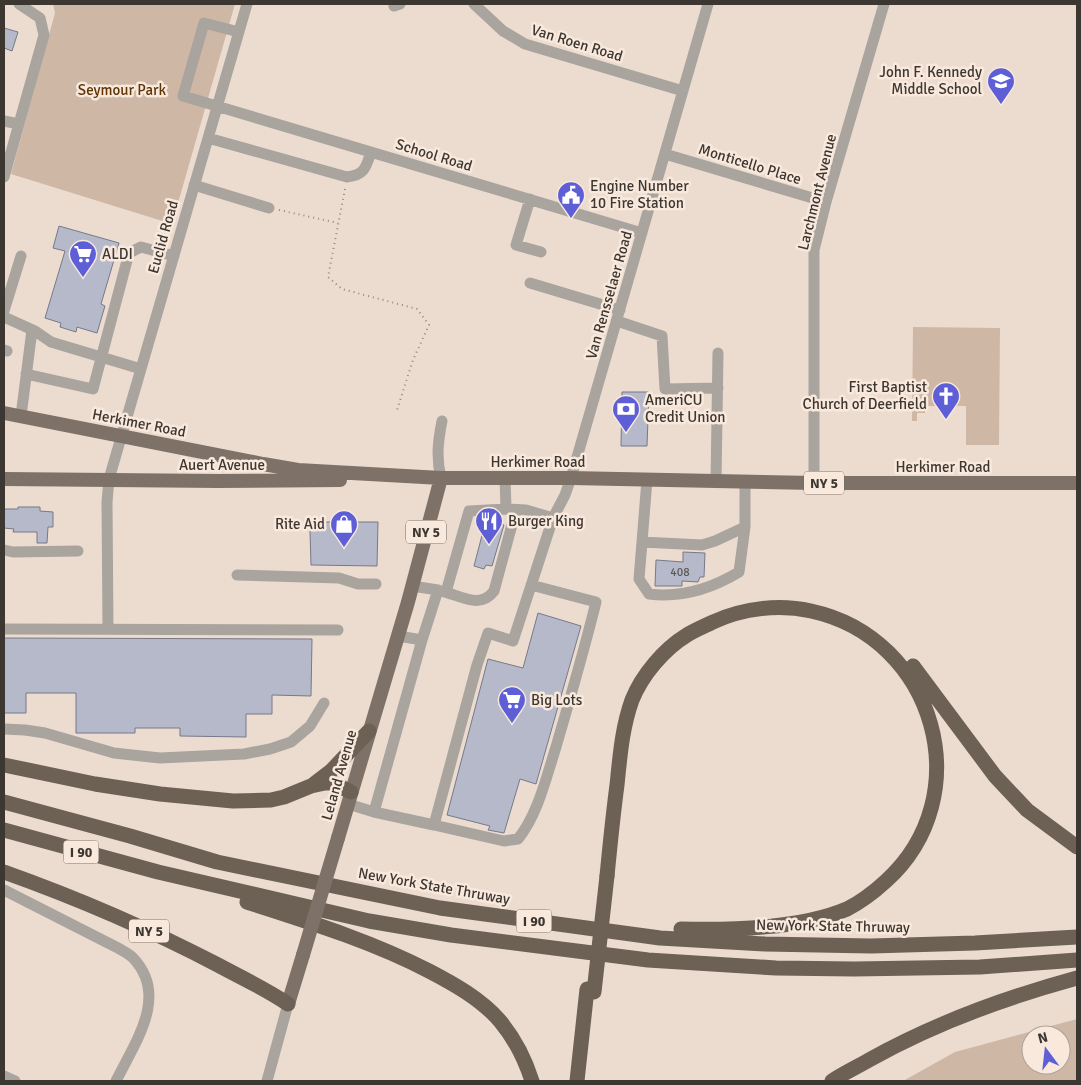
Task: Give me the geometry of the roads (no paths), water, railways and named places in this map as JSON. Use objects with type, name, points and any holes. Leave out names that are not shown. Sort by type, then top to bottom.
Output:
[{"type":"highway","points":[[603,875],[614,731],[622,704],[639,672],[658,650],[676,634],[696,621],[724,609],[753,600],[782,598],[825,605],[855,617],[878,630],[908,659],[995,776],[1027,810],[1077,847]]},
{"type":"highway","points":[[577,1081],[622,730],[633,698],[648,673],[669,649],[688,635],[723,617],[750,610],[797,608],[824,614],[849,624],[873,638],[894,656],[910,676],[924,701],[937,754],[935,790],[927,821],[916,845],[898,870],[872,894],[848,908],[828,916],[771,926],[615,932]]},
{"type":"highway","name":"NY 5","points":[[4,765],[95,784],[160,794],[234,801],[271,800],[284,797],[310,786],[331,771],[369,730]]},
{"type":"highway","points":[[310,786],[333,783],[349,798]]},
{"type":"highway","name":"New York State Thruway","points":[[4,802],[218,862],[440,908],[660,938],[765,944],[871,946],[976,943],[1077,937]]},
{"type":"highway","name":"I 90","points":[[4,830],[158,872],[378,923],[450,935],[648,960],[776,968],[854,969],[980,966],[1077,960]]},
{"type":"highway","name":"NY 5","points":[[4,872],[125,919],[198,955],[288,1004]]},
{"type":"highway","points":[[158,872],[337,932],[402,958],[453,984],[482,1004],[499,1020],[512,1037],[525,1061],[532,1081]]},
{"type":"highway","points":[[832,1081],[886,1050],[942,1023],[1021,993],[1077,978]]},
{"type":"highway","points":[[584,1081],[590,991]]},
{"type":"main road","name":"Herkimer Road","points":[[4,412],[121,437],[298,470],[440,478],[570,478],[814,483],[1077,483]]},
{"type":"main road","name":"Auert Avenue","points":[[4,479],[263,481],[440,478]]},
{"type":"main road","name":"Leland Avenue","points":[[288,1004],[398,636],[440,478]]},
{"type":"street","points":[[4,177],[42,41],[43,28],[40,18],[34,12],[19,4]]},
{"type":"street","name":"Euclid Road","points":[[108,629],[107,502],[109,479],[247,4]]},
{"type":"street","name":"Van Roen Road","points":[[474,4],[502,31],[524,44],[683,91]]},
{"type":"street","name":"Van Rensselaer Road","points":[[434,825],[477,665],[488,633],[513,641],[553,518],[566,495],[708,4]]},
{"type":"street","name":"Larchmont Avenue","points":[[814,483],[814,250],[826,202],[884,4]]},
{"type":"street","name":"School Road","points":[[238,32],[204,23],[183,96],[642,233]]},
{"type":"street","points":[[4,120],[19,124]]},
{"type":"street","points":[[208,138],[347,177],[357,176],[366,169],[371,152]]},
{"type":"street","name":"Monticello Place","points":[[665,154],[826,202]]},
{"type":"street","points":[[194,185],[269,208]]},
{"type":"street","points":[[530,199],[516,245],[542,252]]},
{"type":"street","points":[[26,374],[93,388],[129,253],[141,247],[174,256]]},
{"type":"street","points":[[4,311],[21,256]]},
{"type":"street","points":[[530,283],[619,315],[662,336],[665,389],[718,388]]},
{"type":"street","points":[[4,317],[32,330],[51,342],[141,369]]},
{"type":"street","points":[[20,416],[32,330]]},
{"type":"street","points":[[716,481],[718,353]]},
{"type":"street","points":[[440,478],[437,464],[438,439],[442,421]]},
{"type":"street","points":[[412,586],[442,591],[479,602],[488,598],[494,591],[510,509],[505,478]]},
{"type":"street","points":[[648,480],[640,580],[649,594],[664,596],[686,594],[707,588],[739,572],[745,527],[745,482]]},
{"type":"street","points":[[374,812],[422,640],[442,591],[469,511],[526,510],[553,518]]},
{"type":"street","points":[[642,542],[702,544],[715,541],[745,527]]},
{"type":"street","points":[[4,550],[13,552],[78,551]]},
{"type":"street","points":[[237,575],[339,578],[358,584],[376,584]]},
{"type":"street","points":[[349,798],[374,812],[504,841],[518,839],[527,828],[544,784],[581,663],[596,602],[532,585]]},
{"type":"street","points":[[4,629],[338,630]]},
{"type":"street","points":[[398,636],[422,640]]},
{"type":"street","points":[[4,730],[25,730],[114,753],[150,757],[244,754],[270,749],[291,742],[310,726],[324,703]]},
{"type":"street","points":[[4,890],[118,948],[133,958],[145,975],[150,992],[148,1010],[116,1081]]},
{"type":"street","name":"Leland Avenue","points":[[267,1081],[288,1004]]},
{"type":"street","points":[[4,1076],[15,1081]]},
{"type":"place","name":"John F. Kennedy Middle School","points":[[1001,105]]},
{"type":"place","name":"Engine Number 10 Fire Station","points":[[571,219]]},
{"type":"place","name":"ALDI","points":[[83,278]]},
{"type":"place","name":"First Baptist Church of Deerfield","points":[[946,420]]},
{"type":"place","name":"AmeriCU Credit Union","points":[[626,433]]},
{"type":"place","name":"Burger King","points":[[489,545]]},
{"type":"place","name":"Rite Aid","points":[[344,548]]},
{"type":"place","name":"Big Lots","points":[[512,724]]},
{"type":"park label","name":"Seymour Park","points":[[122,90]]}]
